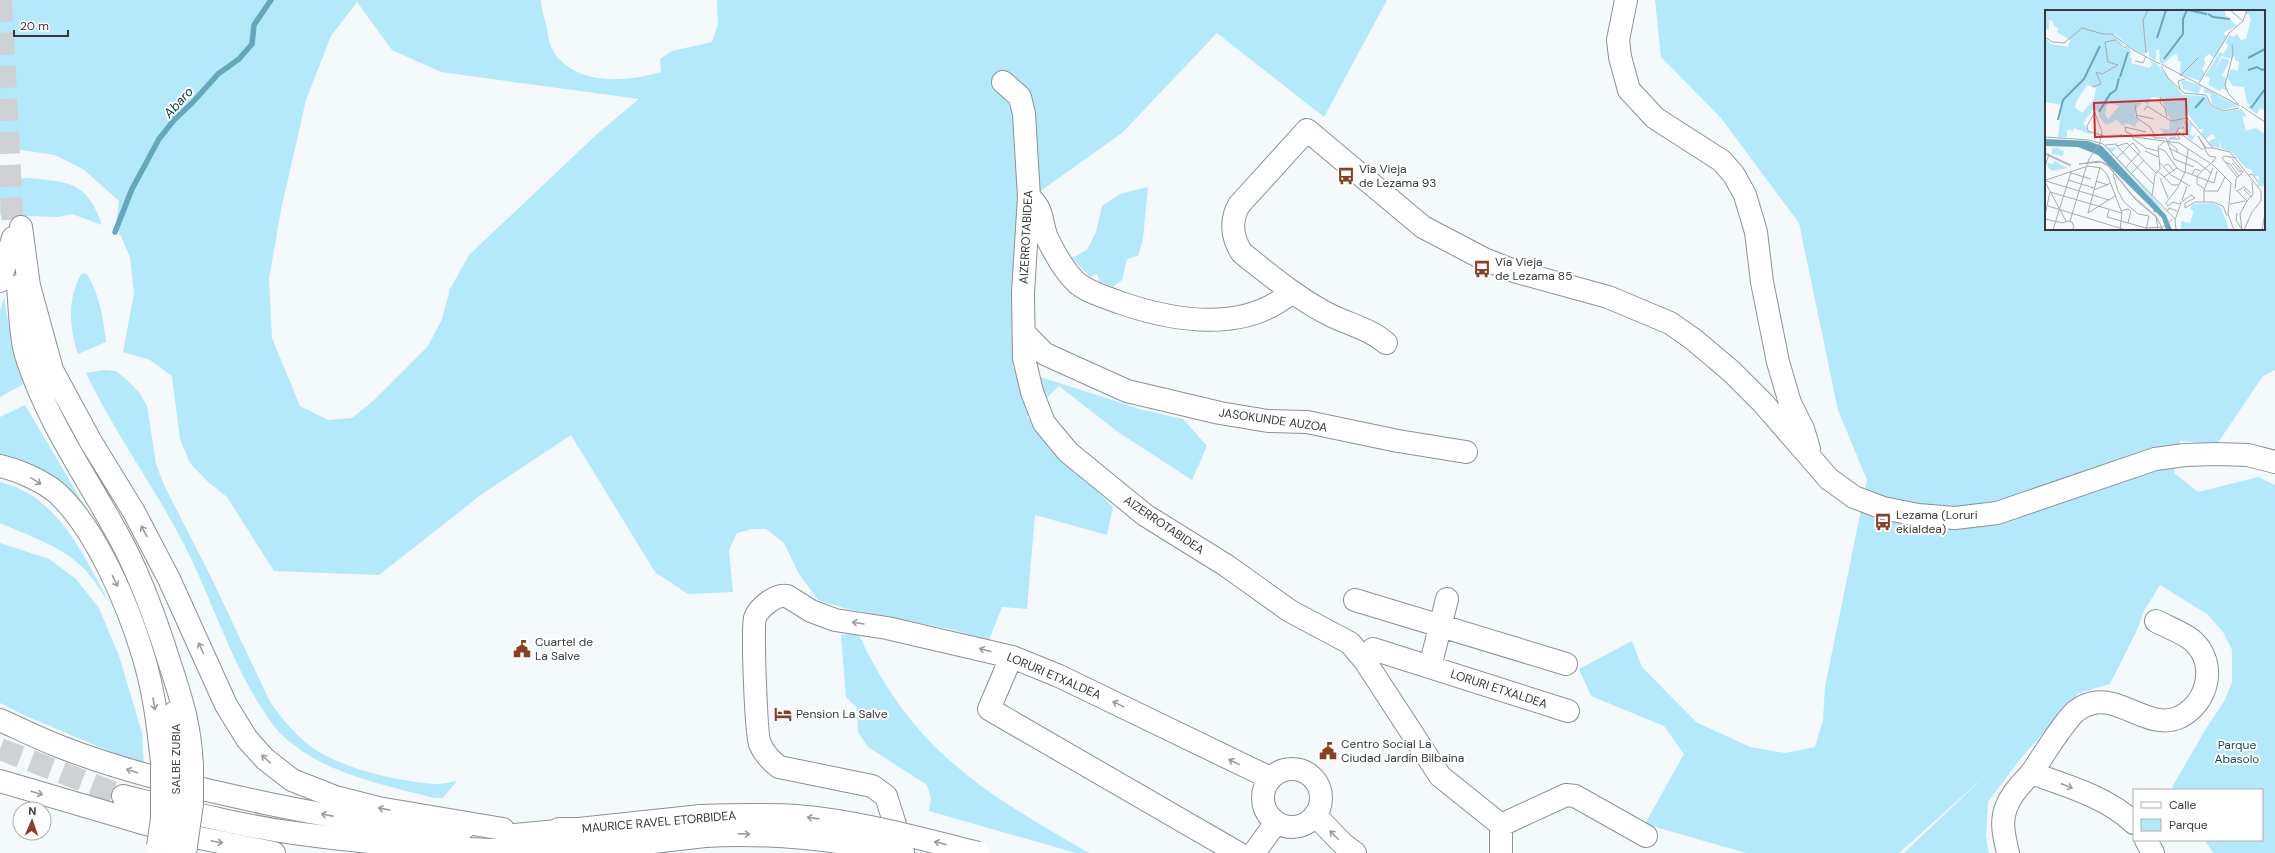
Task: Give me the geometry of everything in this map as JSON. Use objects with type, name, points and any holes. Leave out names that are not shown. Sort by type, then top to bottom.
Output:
[{"type":"main road","points":[[1626,0],[1618,40],[1620,57],[1629,90],[1655,118],[1722,161],[1734,175],[1745,195],[1756,232],[1762,282],[1778,362],[1790,403],[1802,428],[1811,460]]},
{"type":"main road","name":"AIZERROTABIDEA","points":[[1003,82],[1020,97],[1024,114],[1029,196],[1023,293],[1024,358],[1032,392],[1044,423],[1068,452],[1144,515],[1227,566],[1290,611],[1350,643],[1365,661],[1440,776],[1501,825]]},
{"type":"main road","points":[[1386,343],[1375,335],[1330,315],[1292,292],[1242,253],[1236,243],[1233,229],[1233,214],[1266,174],[1307,130],[1423,227],[1484,259],[1517,272],[1608,297],[1635,307],[1682,331],[1731,371],[1763,403],[1829,479],[1854,497],[1884,508],[1918,515],[1955,518],[1997,513],[2155,458],[2216,454],[2248,456],[2272,461]]},
{"type":"main road","points":[[1029,196],[1037,204],[1048,239],[1064,266],[1077,283],[1095,293],[1159,315],[1177,318],[1221,321],[1259,312],[1281,302],[1292,292]]},
{"type":"main road","points":[[0,281],[16,231]]},
{"type":"main road","points":[[16,231],[25,353],[42,400],[59,435],[124,548],[150,602],[187,716],[191,737],[177,764],[162,819],[157,853]]},
{"type":"main road","points":[[16,231],[29,286],[52,370],[91,442],[134,512],[169,579],[226,705],[247,739],[265,759],[292,780],[335,797],[378,808],[462,835],[491,850],[583,843]]},
{"type":"main road","name":"JASOKUNDE AUZOA","points":[[1024,333],[1045,354],[1127,391],[1220,413],[1268,421],[1307,422],[1385,439],[1466,452]]},
{"type":"main road","points":[[0,466],[17,470],[56,493],[81,523],[107,564],[126,604],[144,655],[155,704],[192,804],[185,853]]},
{"type":"main road","name":"LORURI ETXALDEA","points":[[903,853],[890,806],[886,796],[882,792],[872,786],[779,767],[768,758],[759,743],[754,636],[755,617],[766,605],[782,596],[811,611],[835,620],[887,628],[1012,657],[1066,679],[1270,778]]},
{"type":"main road","points":[[1430,667],[1448,599]]},
{"type":"main road","points":[[1355,600],[1442,625],[1566,664]]},
{"type":"main road","points":[[2008,853],[2003,824],[2005,809],[2013,793],[2031,773],[2073,714],[2082,707],[2103,702],[2126,708],[2156,720],[2166,721],[2180,717],[2193,706],[2202,695],[2207,682],[2208,670],[2203,653],[2192,640],[2156,621]]},
{"type":"main road","name":"LORURI ETXALDEA","points":[[1365,661],[1373,649],[1568,710]]},
{"type":"main road","name":"LORURI ETXALDEA","points":[[1007,667],[989,709],[1238,853]]},
{"type":"main road","points":[[0,720],[61,747],[137,773],[188,787],[366,823],[432,828],[462,835]]},
{"type":"main road","name":"SALBE ZUBIA","points":[[167,853],[176,803],[177,764]]},
{"type":"main road","points":[[1289,769],[1302,770],[1310,775],[1320,790],[1319,807],[1315,815],[1301,825],[1284,826],[1268,816],[1264,807],[1263,792],[1270,778],[1276,773],[1289,769]]},
{"type":"main road","points":[[2031,773],[2101,802],[2126,816],[2133,822]]},
{"type":"main road","points":[[0,781],[180,834],[274,853]]},
{"type":"main road","points":[[1501,853],[1501,825],[1566,795],[1575,796],[1646,836]]},
{"type":"main road","points":[[123,796],[215,818],[294,833],[408,845],[503,829],[583,843]]},
{"type":"main road","name":"MAURICE RAVEL ETORBIDEA","points":[[583,843],[701,816],[745,814],[797,816],[862,825],[978,853]]},
{"type":"main road","points":[[1315,815],[1343,844],[1355,853]]},
{"type":"main road","points":[[1254,853],[1272,828]]},
{"type":"main road","name":"MAURICE RAVEL ETORBIDEA","points":[[583,843],[664,840],[737,834],[784,836],[850,842],[903,853]]},
{"type":"main road","points":[[2147,841],[2153,853]]},
{"type":"main road","points":[[547,853],[583,843]]},
{"type":"green space","points":[[0,0],[541,0],[551,47],[555,54],[565,64],[577,72],[605,79],[619,79],[634,78],[661,72],[660,59],[672,51],[712,42],[718,24],[717,0],[1387,0],[1324,117],[1217,33],[1123,132],[1038,193],[1016,286],[1013,368],[1143,410],[1183,419],[1207,446],[1192,480],[1118,432],[1059,386],[1027,417],[1081,476],[1113,507],[1107,535],[1035,515],[1027,609],[1002,607],[989,640],[950,629],[847,609],[818,600],[799,574],[784,543],[766,529],[752,529],[737,533],[729,550],[733,592],[688,594],[655,572],[571,435],[482,494],[379,575],[274,571],[227,497],[208,482],[190,463],[180,439],[172,376],[150,360],[123,352],[134,293],[130,257],[116,225],[119,201],[83,169],[55,155],[0,147]],"holes":[[[357,2],[392,50],[441,72],[639,99],[596,135],[469,255],[450,289],[442,319],[428,346],[373,401],[352,418],[328,420],[300,406],[272,338],[269,279],[281,210],[306,100],[331,36]]]},
{"type":"green space","name":"Parque Abasolo","points":[[1655,0],[2275,0],[2275,370],[2263,376],[2217,444],[2180,441],[2174,473],[2198,492],[2258,477],[2275,485],[2275,853],[2213,853],[2206,841],[2263,841],[2263,789],[2173,789],[2172,787],[2207,727],[2225,700],[2232,682],[2232,650],[2223,632],[2207,614],[2160,585],[2144,611],[2137,630],[2110,684],[2079,693],[2021,758],[1988,802],[1986,837],[1989,853],[1904,853],[1986,775],[1899,853],[1746,853],[1645,824],[1684,754],[1664,726],[1591,696],[1579,669],[1632,641],[1642,667],[1696,722],[1750,747],[1785,753],[1815,747],[1823,720],[1825,687],[1867,480],[1838,410],[1799,223],[1721,118],[1661,57]]},
{"type":"green space","points":[[27,178],[54,181],[75,186],[90,200],[102,225],[72,214],[58,217],[0,215],[0,180]]},
{"type":"green space","points":[[1148,187],[1143,239],[1138,256],[1127,259],[1122,280],[1113,287],[1100,282],[1097,274],[1090,277],[1072,258],[1087,250],[1096,232],[1102,206],[1120,194]]},
{"type":"green space","points":[[82,273],[87,274],[95,290],[102,315],[106,342],[78,354],[71,323],[71,313],[74,292]]},
{"type":"green space","points":[[4,297],[12,344],[24,384],[0,397],[0,311]]},
{"type":"green space","points":[[103,370],[116,371],[127,380],[139,392],[147,406],[156,464],[164,485],[211,577],[270,702],[283,719],[309,745],[336,761],[352,767],[387,777],[421,783],[439,784],[457,781],[443,798],[434,798],[394,788],[335,769],[299,749],[275,728],[256,699],[235,659],[199,576],[179,535],[108,415],[86,373]]},
{"type":"green space","points":[[25,405],[87,510],[58,483],[47,475],[25,461],[0,454],[0,417]]},
{"type":"green space","points":[[0,482],[21,489],[39,501],[54,515],[68,531],[80,550],[112,607],[89,574],[70,557],[36,538],[0,523]]},
{"type":"green space","points":[[0,543],[49,559],[76,579],[99,608],[119,656],[142,733],[144,766],[26,716],[0,703]]},
{"type":"green space","points":[[858,633],[879,674],[902,708],[926,738],[953,764],[1015,809],[1089,853],[1076,853],[929,811],[931,798],[927,785],[868,747],[858,732],[857,708],[846,697],[841,635]]},
{"type":"waterway","name":"Abaro","points":[[115,232],[132,189],[159,139],[174,120],[193,102],[218,74],[239,59],[252,44],[254,25],[271,0]]},
{"type":"tunnel","points":[[1,0],[13,229]]},
{"type":"tunnel","points":[[0,749],[123,796]]},
{"type":"place","name":"Vía Vieja de Lezama 93","points":[[1346,176]]},
{"type":"place","name":"Vía Vieja de Lezama 85","points":[[1482,269]]},
{"type":"place","name":"Lezama (Loruri ekialdea)","points":[[1883,522]]},
{"type":"place","name":"Cuartel de La Salve","points":[[522,649]]},
{"type":"place","name":"Pension La Salve","points":[[783,714]]},
{"type":"place","name":"Centro Social La Ciudad Jardín Bilbaina","points":[[1328,751]]}]
